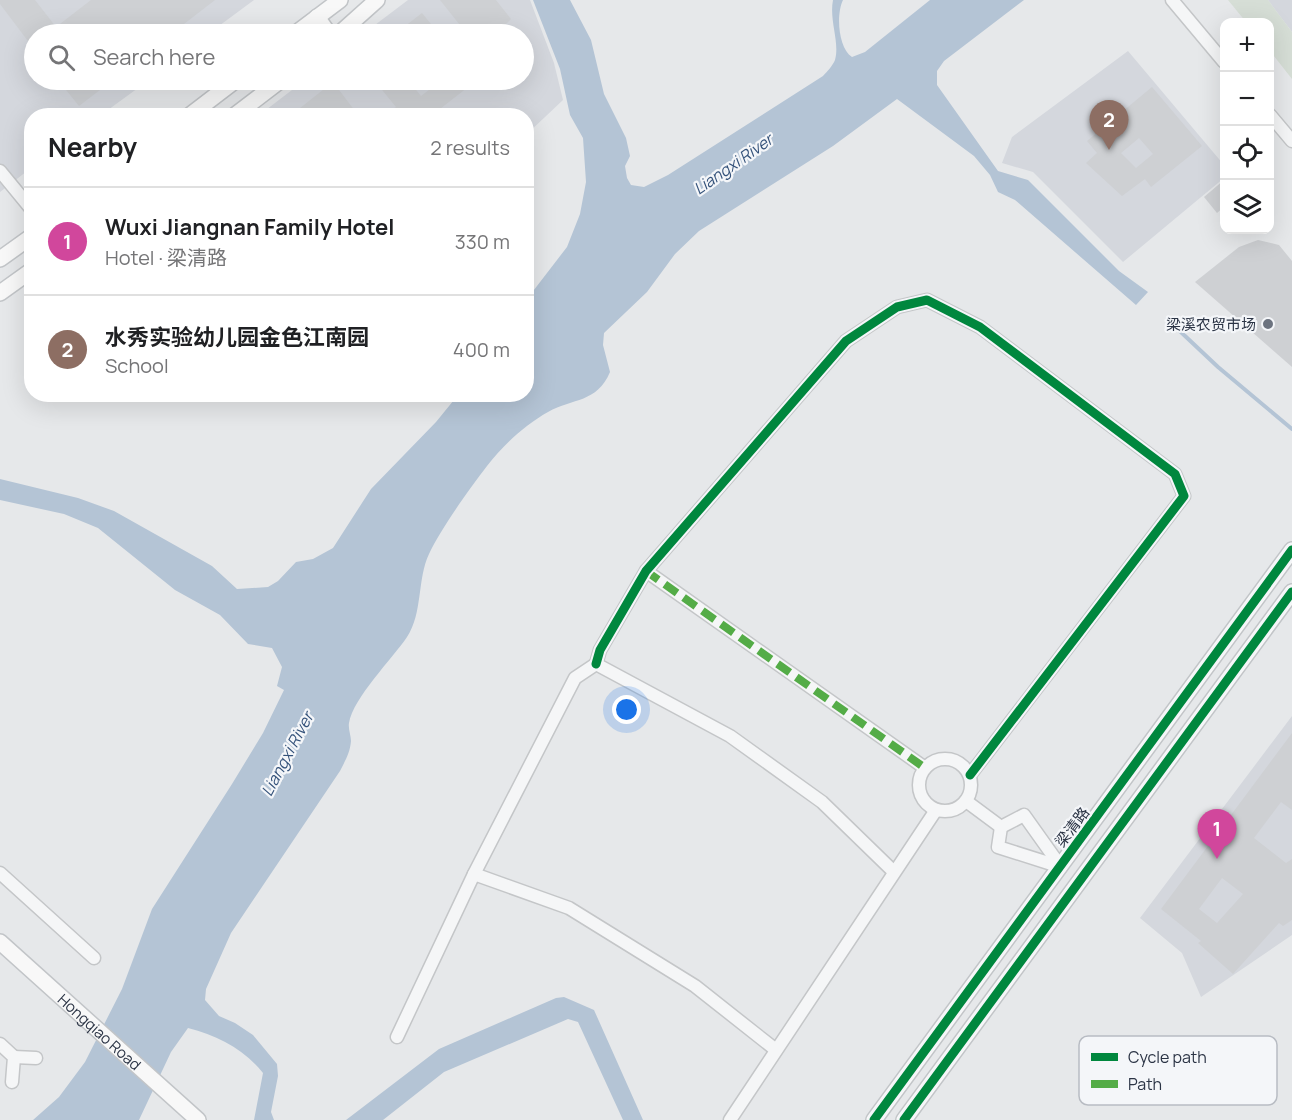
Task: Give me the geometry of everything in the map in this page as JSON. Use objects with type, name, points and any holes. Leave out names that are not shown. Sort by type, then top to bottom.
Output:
[{"type":"main road","points":[[308,24],[340,0]]},
{"type":"main road","points":[[350,24],[377,0]]},
{"type":"main road","points":[[317,17],[322,24]]},
{"type":"main road","points":[[199,108],[223,90]]},
{"type":"main road","points":[[244,108],[268,90]]},
{"type":"main road","points":[[0,259],[24,242]]},
{"type":"main road","points":[[0,294],[24,276]]},
{"type":"main road","name":"梁清路","points":[[874,1120],[1292,550]]},
{"type":"main road","points":[[904,1120],[1292,592]]},
{"type":"main road","points":[[1061,867],[1082,879]]},
{"type":"main road","name":"Hongqiao Road","points":[[0,942],[198,1120]]},
{"type":"street","points":[[1172,0],[1220,57]]},
{"type":"street","points":[[1274,121],[1292,141]]},
{"type":"street","points":[[0,171],[24,200]]},
{"type":"street","points":[[397,1037],[474,874],[575,678],[596,664],[600,650],[646,571],[846,341],[897,306],[927,300],[980,327],[1175,474],[1184,496],[970,775]]},
{"type":"street","points":[[646,571],[925,768]]},
{"type":"street","points":[[596,664],[730,736],[822,802],[894,872]]},
{"type":"street","points":[[950,759],[965,767],[972,784],[966,801],[952,810],[936,810],[924,800],[920,792],[921,776],[925,768],[932,762],[950,759]]},
{"type":"street","points":[[966,801],[1001,827]]},
{"type":"street","points":[[730,1120],[936,810]]},
{"type":"street","points":[[1001,827],[1024,815],[1061,867]]},
{"type":"street","points":[[1001,827],[998,847],[1061,867]]},
{"type":"street","points":[[0,873],[94,958]]},
{"type":"street","points":[[474,874],[568,908],[695,986],[776,1050]]},
{"type":"street","points":[[0,1044],[14,1057],[36,1058]]},
{"type":"street","points":[[12,1082],[14,1057]]},
{"type":"shaded area","points":[[0,0],[254,0],[222,24],[24,24],[24,90],[135,90],[111,108],[24,108],[24,173],[0,192]]},
{"type":"shaded area","points":[[408,0],[530,0],[554,63],[563,100],[534,127],[534,108],[268,108],[292,90],[534,90],[534,24],[376,24]]},
{"type":"shaded area","points":[[1228,0],[1268,0],[1292,32],[1292,79],[1274,56],[1274,18],[1243,18]]},
{"type":"shaded area","points":[[1268,0],[1292,0],[1292,32]]},
{"type":"shaded area","points":[[1128,51],[1220,160],[1220,181],[1123,262],[1033,172],[1002,163],[1012,137]]},
{"type":"shaded area","points":[[1292,716],[1292,935],[1201,997],[1182,953],[1140,918]]},
{"type":"water","name":"Liangxi River","points":[[533,0],[570,0],[591,40],[604,94],[626,138],[630,156],[625,166],[627,178],[631,185],[644,187],[668,175],[823,76],[834,62],[836,53],[832,16],[833,0],[843,0],[839,14],[841,39],[847,53],[852,57],[865,52],[930,0],[1024,0],[944,61],[937,71],[937,85],[998,171],[1028,180],[1119,271],[1148,292],[1136,305],[1015,200],[998,192],[990,175],[974,156],[897,99],[833,146],[699,231],[675,254],[647,292],[604,333],[603,345],[610,372],[605,382],[591,395],[548,412],[523,429],[493,458],[456,509],[434,544],[425,564],[412,628],[401,646],[365,690],[352,713],[349,725],[350,745],[340,771],[231,933],[206,989],[205,1000],[219,1016],[253,1035],[277,1064],[278,1076],[271,1112],[274,1120],[254,1120],[263,1073],[256,1065],[230,1044],[188,1028],[171,1052],[139,1120],[33,1120],[59,1097],[85,1062],[122,989],[152,909],[263,733],[284,690],[277,686],[282,667],[272,648],[248,644],[220,615],[175,590],[98,528],[64,514],[0,500],[0,479],[78,498],[114,511],[212,566],[237,589],[268,587],[278,581],[296,562],[313,559],[333,548],[371,489],[452,402],[534,402],[534,290],[567,247],[580,214],[586,182],[583,138],[570,115],[560,69]]},
{"type":"water","points":[[564,997],[594,1010],[643,1120],[623,1120],[578,1022],[568,1019],[444,1072],[383,1120],[346,1120],[439,1049],[556,998]]},
{"type":"building","points":[[0,0],[35,0],[54,24],[24,24],[24,36],[0,4]]},
{"type":"building","points":[[91,0],[215,0],[184,24],[60,24]]},
{"type":"building","points":[[440,0],[496,0],[511,19],[506,24],[459,24]]},
{"type":"building","points":[[422,13],[431,24],[408,24]]},
{"type":"building","points":[[1152,87],[1202,146],[1151,187],[1145,179],[1122,196],[1086,163],[1097,153],[1087,141]],"holes":[[[1139,138],[1153,154],[1136,168],[1121,153]]]},
{"type":"building","points":[[66,90],[100,90],[79,106]]},
{"type":"building","points":[[323,90],[339,90],[353,108],[300,108]]},
{"type":"building","points":[[382,90],[416,90],[421,96],[429,90],[464,90],[441,108],[396,107]]},
{"type":"building","points":[[1220,183],[1220,210],[1217,213],[1204,197]]},
{"type":"building","name":"梁溪农贸市场","points":[[1258,240],[1279,245],[1292,261],[1292,367],[1195,282],[1239,247]]},
{"type":"building","points":[[1292,733],[1292,810],[1281,802],[1254,838],[1286,863],[1292,859],[1292,920],[1283,926],[1279,923],[1233,974],[1198,943],[1201,941],[1161,909]],"holes":[[[1222,878],[1243,894],[1217,923],[1199,909]]]},
{"type":"waterway","points":[[1167,319],[1218,367],[1292,429]]},
{"type":"marked path","points":[[646,571],[925,768]]},
{"type":"cycle path","points":[[596,664],[600,650],[646,571],[846,341],[897,307],[927,300],[980,327],[1175,474],[1184,496],[970,775]]},
{"type":"cycle path","points":[[874,1120],[1292,550]]},
{"type":"cycle path","points":[[904,1120],[1292,592]]},
{"type":"place","name":"水秀实验幼儿园金色江南园","points":[[1109,150]]},
{"type":"place","name":"梁溪农贸市场","points":[[1268,324]]},
{"type":"place","name":"Wuxi Jiangnan Family Hotel","points":[[1217,859]]}]
